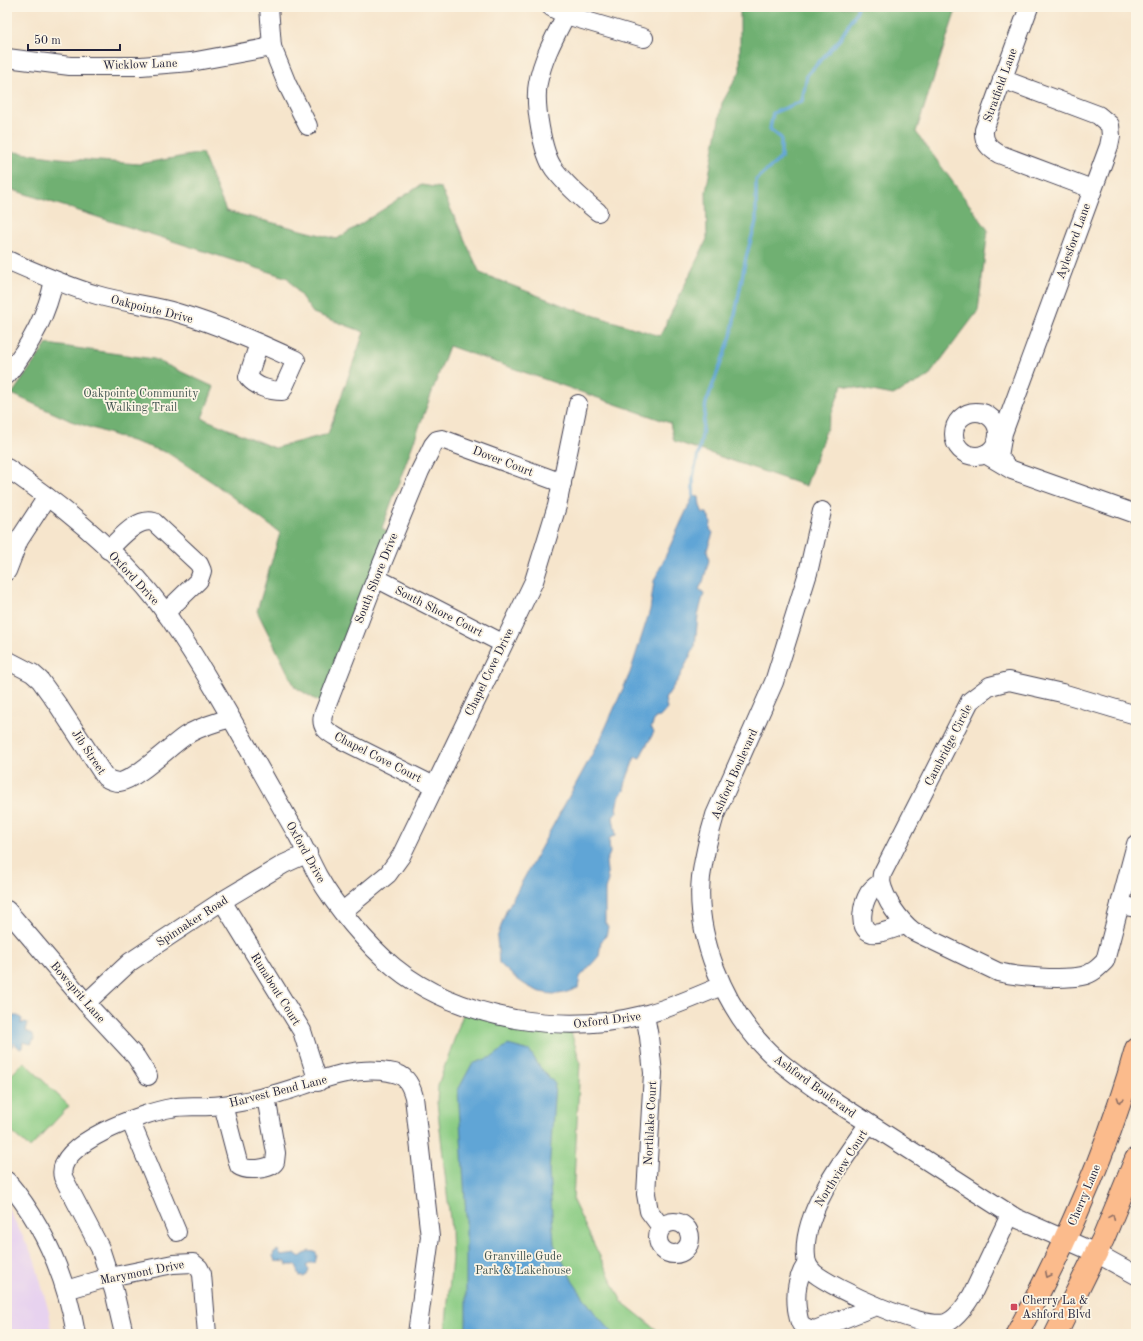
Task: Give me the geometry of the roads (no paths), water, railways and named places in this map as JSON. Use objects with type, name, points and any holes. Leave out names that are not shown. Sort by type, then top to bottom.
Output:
[{"type":"main road","name":"Cherry Lane","points":[[1017,1334],[1065,1240],[1107,1137],[1136,1049]]},
{"type":"main road","points":[[1056,1334],[1096,1253],[1125,1188],[1136,1159]]},
{"type":"street","points":[[269,7],[272,47],[287,84],[308,126]]},
{"type":"street","name":"Stratfield Lane","points":[[1029,7],[983,135],[989,147],[999,154],[1092,189]]},
{"type":"street","points":[[598,212],[578,196],[553,168],[542,139],[537,110],[538,84],[563,10],[644,38]]},
{"type":"street","name":"Wicklow Lane","points":[[7,58],[70,66],[141,66],[191,62],[272,47]]},
{"type":"street","name":"Aylesford Lane","points":[[1002,79],[1098,115],[1108,123],[1111,128],[1111,136],[1004,430],[999,456],[1006,466]]},
{"type":"street","name":"Oakpointe Drive","points":[[7,260],[54,280],[99,296],[176,312],[220,327],[259,343],[296,360],[282,391],[272,391],[252,382],[248,377],[259,343]]},
{"type":"street","points":[[7,375],[32,340],[40,324],[51,294],[54,280]]},
{"type":"street","name":"Chapel Cove Drive","points":[[343,911],[383,879],[401,856],[502,643],[534,581],[551,526],[562,483],[578,404]]},
{"type":"street","name":"Dover Court","points":[[444,439],[562,483]]},
{"type":"street","name":"South Shore Drive","points":[[323,727],[323,715],[376,578],[426,458],[437,440],[444,439]]},
{"type":"street","points":[[985,454],[1006,466],[1136,514]]},
{"type":"street","name":"Oxford Drive","points":[[7,468],[47,497],[108,550],[165,613],[193,654],[308,853],[319,877],[343,911],[374,949],[398,970],[422,985],[466,1006],[503,1016],[544,1023],[563,1024],[609,1022],[645,1015],[722,986]]},
{"type":"street","points":[[7,570],[19,540],[47,497]]},
{"type":"street","name":"Ashford Boulevard","points":[[822,511],[808,573],[774,682],[715,815],[708,836],[701,878],[702,911],[710,951],[722,986],[738,1015],[765,1048],[787,1068],[868,1125],[1010,1215],[1096,1253],[1136,1275]]},
{"type":"street","points":[[108,550],[140,522],[148,520],[154,522],[199,564],[202,571],[199,580],[165,613]]},
{"type":"street","name":"South Shore Court","points":[[376,578],[502,643]]},
{"type":"street","name":"Jib Street","points":[[7,660],[32,673],[40,680],[105,777],[113,781],[122,781],[138,772],[184,736],[198,729],[230,718]]},
{"type":"street","name":"Cambridge Circle","points":[[905,925],[877,934],[870,933],[864,927],[862,921],[865,902],[872,889],[881,882],[882,874],[970,701],[984,690],[1000,683],[1020,682],[1136,715]]},
{"type":"street","name":"Chapel Cove Court","points":[[323,727],[338,738],[434,786]]},
{"type":"street","points":[[881,882],[883,890],[905,925],[913,931],[998,972],[1013,976],[1081,976],[1093,972],[1105,961],[1128,906],[1136,844]]},
{"type":"street","name":"Spinnaker Road","points":[[86,1003],[130,962],[222,902],[284,864],[308,853]]},
{"type":"street","name":"Runabout Court","points":[[222,902],[302,1031],[318,1082]]},
{"type":"street","name":"Bowsprit Lane","points":[[8,914],[86,1003],[136,1057],[148,1076]]},
{"type":"street","name":"Northlake Court","points":[[645,1015],[653,1073],[646,1194],[649,1210],[662,1227]]},
{"type":"street","name":"Harvest Bend Lane","points":[[124,1334],[110,1277],[100,1248],[63,1177],[63,1168],[70,1156],[81,1145],[130,1120],[172,1107],[223,1105],[266,1097],[353,1072],[388,1071],[403,1076],[410,1084],[414,1097],[430,1237],[417,1334]]},
{"type":"street","points":[[223,1105],[239,1166],[247,1169],[271,1166],[276,1162],[276,1153],[266,1097]]},
{"type":"street","points":[[130,1120],[178,1232]]},
{"type":"street","name":"Northview Court","points":[[807,1264],[806,1246],[816,1209],[837,1170],[868,1125]]},
{"type":"street","points":[[7,1181],[39,1225],[55,1258],[66,1290],[76,1334]]},
{"type":"street","points":[[876,1306],[815,1330],[807,1328],[801,1324],[798,1319],[796,1296],[797,1283],[807,1264],[820,1276],[876,1306],[922,1322],[935,1324],[951,1321],[972,1295],[1010,1215]]},
{"type":"street","name":"Marymont Drive","points":[[66,1290],[110,1277],[173,1264],[189,1263],[196,1265],[202,1274],[207,1334]]},
{"type":"water","points":[[693,496],[699,497],[700,506],[703,513],[707,513],[711,523],[710,529],[713,533],[707,550],[709,560],[703,582],[699,589],[704,593],[698,615],[695,646],[679,678],[665,699],[667,709],[660,717],[655,718],[651,728],[654,732],[640,758],[635,757],[624,791],[618,801],[617,812],[613,817],[616,836],[611,837],[609,840],[610,853],[606,862],[608,880],[605,890],[605,923],[608,927],[606,936],[601,941],[599,956],[580,977],[578,988],[560,994],[540,992],[518,980],[499,963],[497,938],[506,911],[600,740],[630,673],[650,610],[654,581]]},
{"type":"water","points":[[18,1016],[22,1019],[21,1024],[25,1022],[28,1023],[26,1031],[33,1034],[34,1039],[31,1044],[23,1042],[22,1048],[20,1049],[14,1043],[7,1052],[7,1018]]},
{"type":"water","points":[[508,1045],[530,1051],[539,1066],[555,1084],[549,1172],[554,1244],[573,1282],[594,1312],[614,1334],[466,1334],[466,1215],[458,1090],[472,1064],[494,1056]]},
{"type":"water","points":[[278,1250],[281,1256],[296,1254],[300,1257],[309,1251],[315,1252],[317,1255],[315,1263],[309,1263],[306,1266],[309,1270],[307,1275],[303,1277],[300,1276],[296,1265],[287,1265],[286,1262],[275,1261],[273,1256],[274,1252]]},
{"type":"waterway","points":[[693,496],[693,477],[701,441],[706,403],[731,336],[746,257],[756,222],[756,180],[781,158],[781,138],[770,129],[773,113],[802,101],[807,75],[840,39],[858,7]]},
{"type":"place","name":"Cherry La & Ashford Blvd","points":[[1014,1307]]},
{"type":"park label","name":"Oakpointe Community Walking Trail","points":[[141,400]]},
{"type":"park label","name":"Granville Gude Park & Lakehouse","points":[[523,1263]]}]
